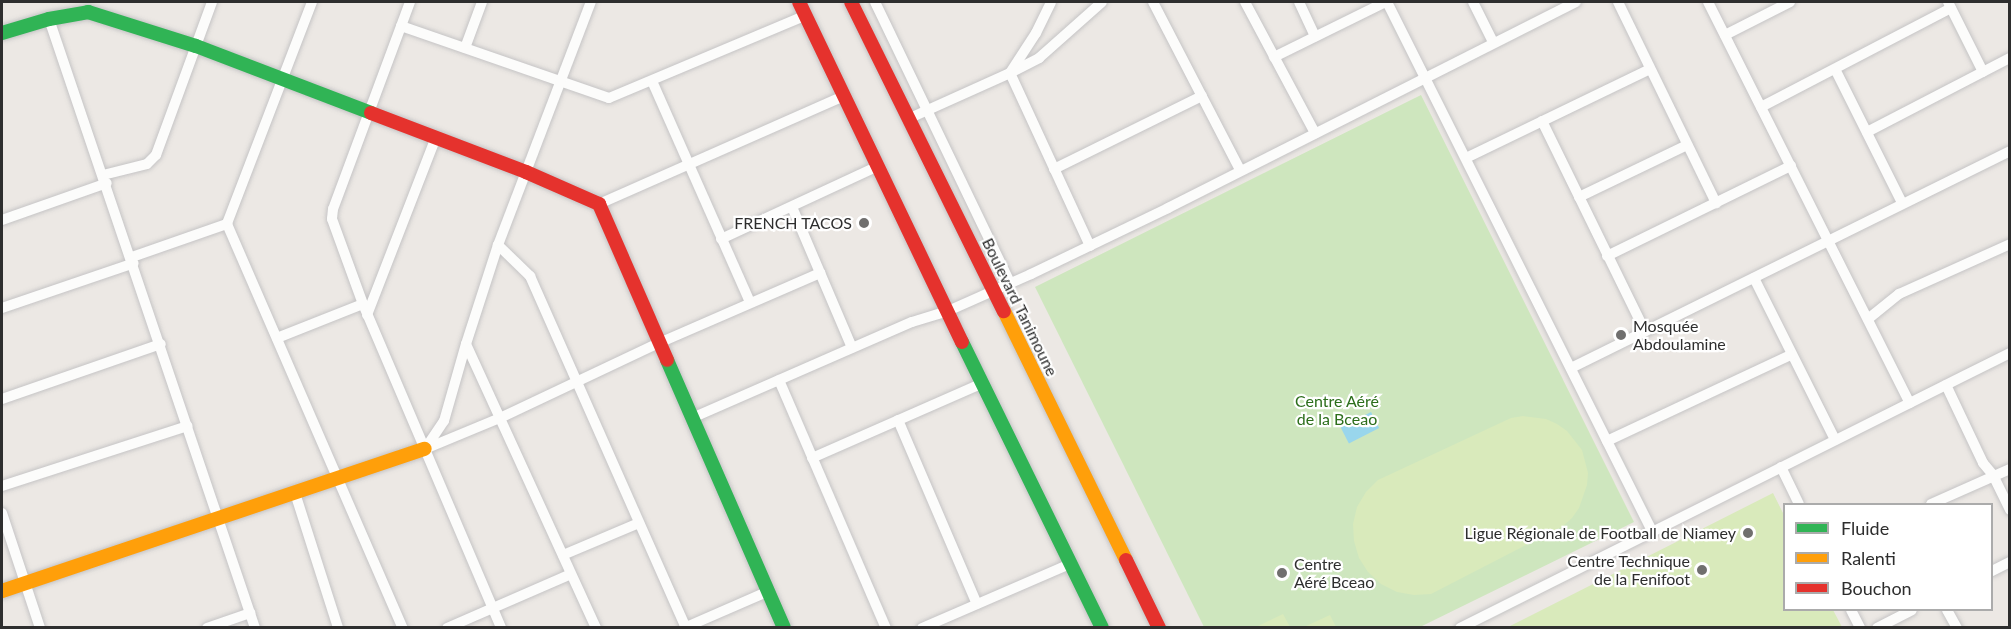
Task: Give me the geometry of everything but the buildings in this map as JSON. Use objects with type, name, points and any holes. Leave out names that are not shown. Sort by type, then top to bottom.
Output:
[{"type":"street","points":[[2,220],[147,164],[152,160],[212,2]]},
{"type":"street","points":[[312,2],[227,224],[403,627]]},
{"type":"street","points":[[410,2],[333,209],[332,219],[365,309],[501,627]]},
{"type":"street","points":[[465,48],[483,2]]},
{"type":"street","points":[[425,449],[444,421],[498,245],[591,2]]},
{"type":"street","points":[[799,2],[842,97],[1102,627]]},
{"type":"street","name":"Boulevard Tanimoune","points":[[850,2],[910,118],[1159,627]]},
{"type":"street","points":[[875,2],[1010,284]]},
{"type":"street","points":[[1010,73],[1036,33],[1051,2]]},
{"type":"street","points":[[910,118],[1039,58],[1102,2]]},
{"type":"street","points":[[1154,2],[1240,170]]},
{"type":"street","points":[[1245,2],[1315,133]]},
{"type":"street","points":[[1299,2],[1315,37]]},
{"type":"street","points":[[1274,57],[1387,2],[1652,531]]},
{"type":"street","points":[[1473,2],[1493,42]]},
{"type":"street","points":[[692,418],[852,348],[1010,284],[1576,2]]},
{"type":"street","points":[[1618,2],[1716,202]]},
{"type":"street","points":[[1708,2],[1910,403]]},
{"type":"street","points":[[1725,34],[1790,2]]},
{"type":"street","points":[[1761,107],[1950,5],[1983,72]]},
{"type":"street","points":[[2,33],[87,11],[196,46],[284,79],[526,172],[599,204],[784,627]]},
{"type":"street","points":[[401,26],[559,83],[609,98],[806,15]]},
{"type":"street","points":[[50,19],[255,627]]},
{"type":"street","points":[[1867,132],[2010,58]]},
{"type":"street","points":[[1466,158],[1650,69]]},
{"type":"street","points":[[1835,69],[1902,203]]},
{"type":"street","points":[[1010,73],[1090,246]]},
{"type":"street","points":[[652,81],[750,302]]},
{"type":"street","points":[[1054,169],[1202,96]]},
{"type":"street","points":[[599,204],[690,166],[842,97]]},
{"type":"street","points":[[1542,121],[1606,256],[1645,331]]},
{"type":"street","points":[[277,338],[365,309],[436,137]]},
{"type":"street","points":[[1579,197],[1687,145]]},
{"type":"street","points":[[1571,369],[2010,151]]},
{"type":"street","points":[[1606,256],[1791,166]]},
{"type":"street","points":[[721,239],[876,167]]},
{"type":"street","points":[[792,207],[852,348]]},
{"type":"street","points":[[2,308],[227,224]]},
{"type":"street","points":[[1868,319],[1899,294],[2010,244]]},
{"type":"street","points":[[498,245],[530,276],[685,627],[769,591]]},
{"type":"street","points":[[2,591],[425,449],[500,418],[659,343],[820,273]]},
{"type":"street","points":[[1754,278],[1835,440]]},
{"type":"street","points":[[2,399],[161,344]]},
{"type":"street","points":[[466,344],[596,627]]},
{"type":"street","points":[[1460,627],[2010,353]]},
{"type":"street","points":[[1607,441],[1791,355]]},
{"type":"street","points":[[779,380],[886,627]]},
{"type":"street","points":[[812,458],[982,382]]},
{"type":"street","points":[[1946,385],[1983,463],[1993,475],[2010,510]]},
{"type":"street","points":[[898,420],[977,604]]},
{"type":"street","points":[[2,486],[189,426]]},
{"type":"street","points":[[1781,467],[1799,503]]},
{"type":"street","points":[[1933,503],[2010,469]]},
{"type":"street","points":[[295,493],[338,627]]},
{"type":"street","points":[[2,513],[40,627]]},
{"type":"street","points":[[563,555],[639,523]]},
{"type":"street","points":[[1993,570],[2010,562]]},
{"type":"street","points":[[922,627],[1072,564]]},
{"type":"street","points":[[447,627],[571,574]]},
{"type":"street","points":[[1852,611],[1860,627]]},
{"type":"street","points":[[1877,627],[1908,611]]},
{"type":"street","points":[[1948,611],[1957,627]]},
{"type":"street","points":[[207,627],[250,613]]},
{"type":"green space","name":"Centre Aéré de la Bceao","points":[[1421,95],[1634,522],[1420,627],[1204,627],[1035,287]]},
{"type":"green space","points":[[1523,416],[1546,419],[1557,424],[1567,431],[1582,450],[1588,473],[1587,485],[1579,508],[1572,518],[1563,526],[1431,594],[1414,595],[1397,592],[1381,584],[1368,572],[1359,558],[1354,541],[1353,524],[1357,507],[1366,492],[1378,480],[1511,418]]},
{"type":"green space","name":"Centre Technique de la Fenifoot","points":[[1773,493],[1783,513],[1783,611],[1834,611],[1842,627],[1508,627]]},
{"type":"green space","points":[[1283,614],[1290,627],[1256,627]]},
{"type":"green space","points":[[1330,615],[1336,627],[1304,627]]},
{"type":"water","points":[[1371,412],[1379,428],[1349,443],[1341,427]]},
{"type":"traffic: fast","points":[[2,33],[49,19],[88,12],[196,46],[371,113]]},
{"type":"traffic: fast","points":[[962,342],[1102,628]]},
{"type":"traffic: fast","points":[[667,360],[784,628]]},
{"type":"traffic: slow","points":[[1004,311],[1126,560]]},
{"type":"traffic: slow","points":[[2,591],[425,449]]},
{"type":"traffic: jam","points":[[799,2],[962,342]]},
{"type":"traffic: jam","points":[[851,2],[1004,311]]},
{"type":"traffic: jam","points":[[371,113],[526,172],[599,204],[667,360]]},
{"type":"traffic: jam","points":[[1126,560],[1159,628]]},
{"type":"place","name":"FRENCH TACOS","points":[[864,223]]},
{"type":"place","name":"Mosquée Abdoulamine","points":[[1621,335]]},
{"type":"place","name":"Ligue Régionale de Football de Niamey","points":[[1748,533]]},
{"type":"place","name":"Centre Technique de la Fenifoot","points":[[1702,570]]},
{"type":"place","name":"Centre Aéré Bceao","points":[[1282,573]]}]
